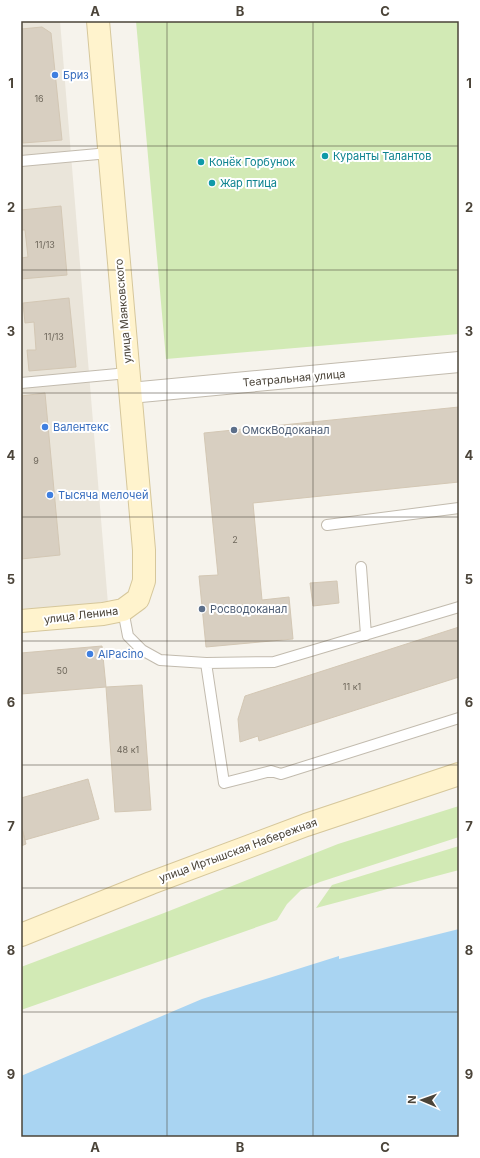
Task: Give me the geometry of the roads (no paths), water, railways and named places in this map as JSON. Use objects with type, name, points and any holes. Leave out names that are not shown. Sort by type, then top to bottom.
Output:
[{"type":"main road","name":"улица Маяковского","points":[[98,21],[144,550],[144,582],[130,605]]},
{"type":"main road","name":"улица Ленина","points":[[21,621],[103,614],[130,605]]},
{"type":"main road","name":"улица Иртышская Набережная","points":[[21,935],[151,883],[306,825],[459,774]]},
{"type":"street","name":"Театральная улица","points":[[129,383],[459,362]]},
{"type":"lane","points":[[21,161],[109,153]]},
{"type":"lane","points":[[21,383],[129,383]]},
{"type":"lane","points":[[327,525],[459,508]]},
{"type":"lane","points":[[361,567],[366,634]]},
{"type":"lane","points":[[130,605],[128,636],[142,650],[160,660],[206,663],[274,662],[459,607]]},
{"type":"lane","points":[[206,663],[224,783],[271,771],[280,774],[459,718]]},
{"type":"water","points":[[459,929],[459,1137],[21,1137],[21,1076],[202,999],[339,956],[339,959]]},
{"type":"place","name":"Бриз","points":[[55,75]]},
{"type":"place","name":"Куранты Талантов","points":[[325,156]]},
{"type":"place","name":"Конёк Горбунок","points":[[201,162]]},
{"type":"place","name":"Жар птица","points":[[212,183]]},
{"type":"place","name":"Валентекс","points":[[45,427]]},
{"type":"place","name":"ОмскВодоканал","points":[[234,430]]},
{"type":"place","name":"Тысяча мелочей","points":[[50,495]]},
{"type":"place","name":"Росводоканал","points":[[202,609]]},
{"type":"place","name":"AlPacino","points":[[90,654]]}]
